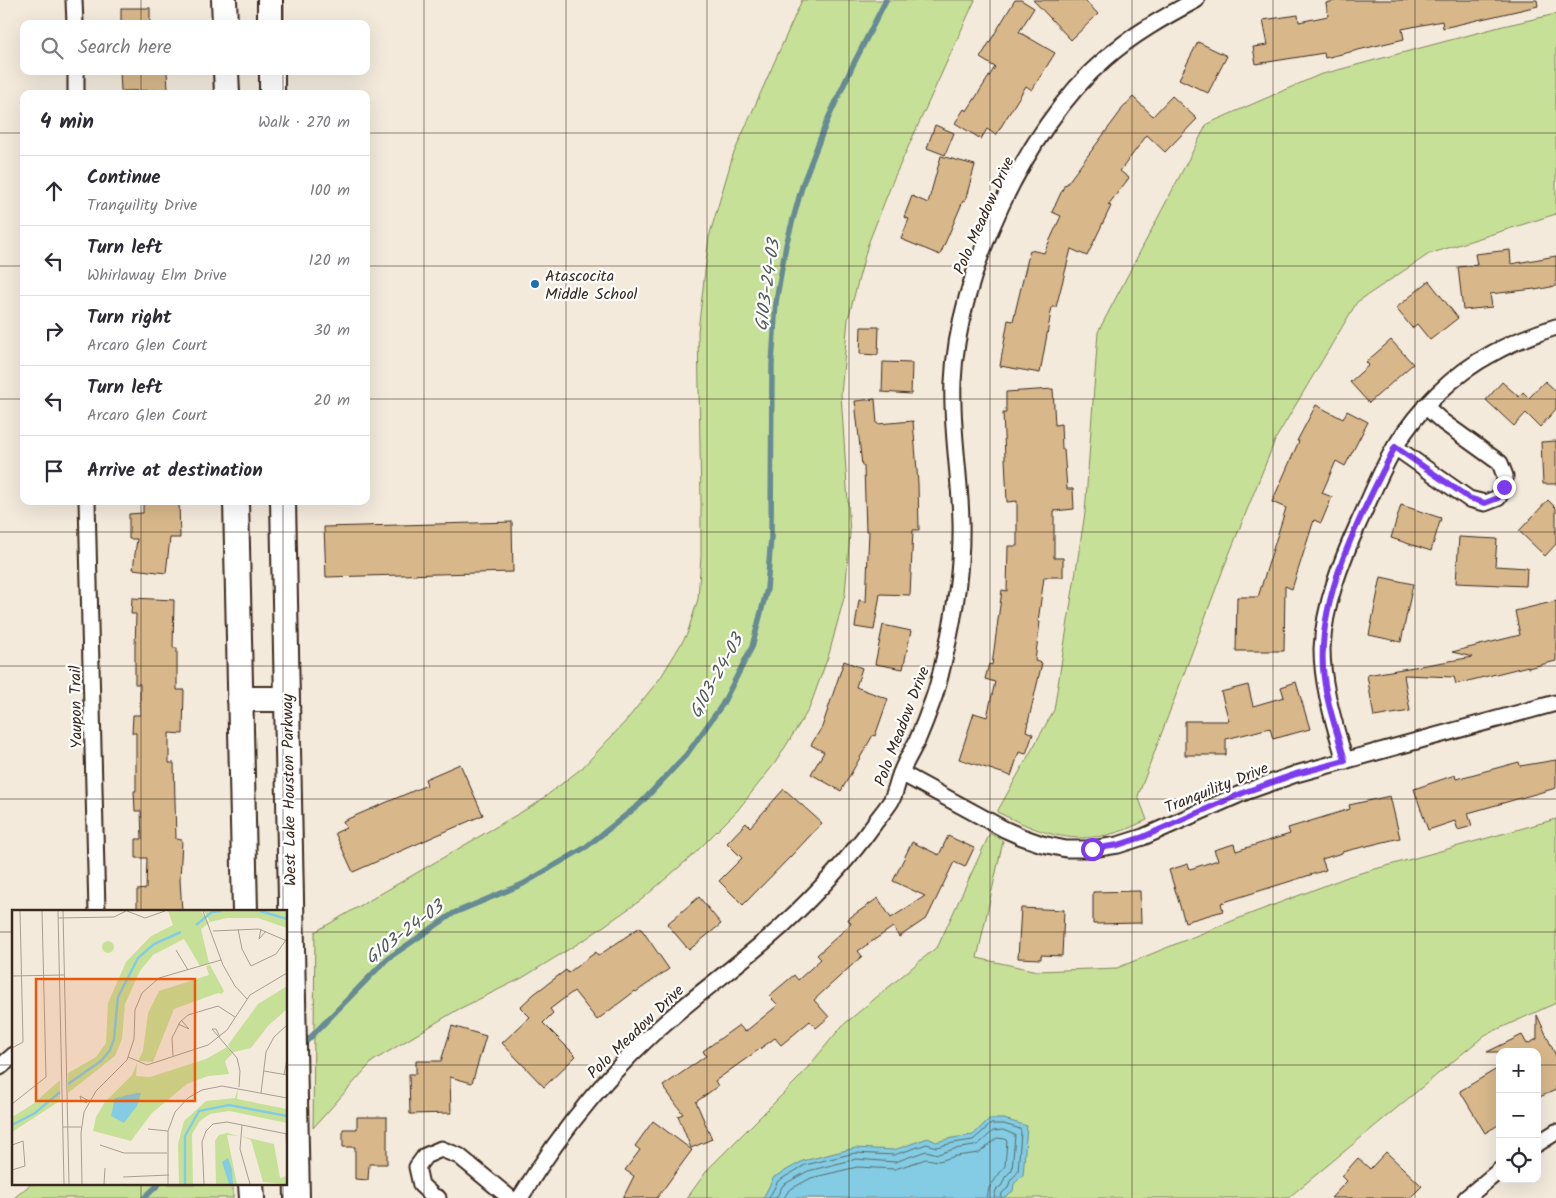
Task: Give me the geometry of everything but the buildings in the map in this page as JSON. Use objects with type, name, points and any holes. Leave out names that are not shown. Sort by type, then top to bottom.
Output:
[{"type":"main road","points":[[224,0],[225,20]]},
{"type":"main road","points":[[270,0],[270,20]]},
{"type":"main road","points":[[226,75],[227,90]]},
{"type":"main road","points":[[272,75],[272,90]]},
{"type":"main road","points":[[236,505],[245,910]]},
{"type":"main road","name":"West Lake Houston Parkway","points":[[283,505],[297,1198]]},
{"type":"main road","points":[[240,699],[286,700]]},
{"type":"street","points":[[74,0],[75,20]]},
{"type":"street","name":"Polo Meadow Drive","points":[[520,1198],[554,1145],[610,1075],[672,1016],[779,929],[830,879],[858,847],[892,798],[935,696],[950,635],[957,595],[961,522],[953,420],[953,378],[964,312],[979,259],[1010,188],[1048,124],[1069,97],[1103,61],[1122,45],[1165,16],[1196,0]]},
{"type":"street","points":[[76,75],[76,90]]},
{"type":"street","points":[[1345,761],[1323,670],[1324,626],[1336,581],[1349,544],[1395,447],[1425,406],[1467,369],[1492,353],[1527,336],[1556,327]]},
{"type":"street","points":[[1395,447],[1469,498],[1485,503],[1498,498],[1504,487],[1505,476],[1500,463],[1442,422],[1425,406]]},
{"type":"street","name":"Yaupon Trail","points":[[87,505],[97,910]]},
{"type":"street","name":"Tranquility Drive","points":[[901,773],[1022,837],[1066,849],[1092,849],[1118,845],[1143,837],[1245,792],[1296,774],[1556,703]]},
{"type":"street","points":[[0,1067],[12,1057]]},
{"type":"street","points":[[1541,1141],[1556,1132]]},
{"type":"street","points":[[438,1198],[434,1197],[421,1185],[418,1167],[425,1156],[442,1149],[459,1156],[510,1198]]},
{"type":"street","points":[[1466,1198],[1496,1173]]},
{"type":"green space","points":[[802,0],[975,0],[894,178],[868,244],[848,319],[841,394],[850,533],[845,594],[829,654],[809,709],[775,763],[737,811],[692,856],[641,900],[587,938],[522,978],[457,1010],[373,1061],[313,1128],[315,932],[537,803],[582,768],[625,722],[661,677],[687,634],[698,599],[701,556],[698,331],[709,237],[733,155]]},
{"type":"green space","points":[[1556,14],[1556,214],[1429,254],[1357,302],[1276,438],[1224,567],[1138,796],[1147,820],[1115,833],[1083,838],[1068,837],[1040,830],[997,812],[1054,710],[1085,513],[1098,332],[1207,124],[1319,75],[1503,26]]},
{"type":"green space","points":[[1556,819],[1556,1003],[1485,1035],[1288,1198],[687,1198],[709,1168],[799,1078],[842,1026],[938,946],[990,833],[1003,841],[977,958],[1037,971],[1117,968],[1237,919],[1350,876]]},
{"type":"green space","points":[[29,1186],[233,1186],[233,1198],[14,1198]]},
{"type":"water","points":[[989,1119],[1004,1119],[1027,1126],[1023,1175],[1014,1184],[1013,1191],[1003,1198],[763,1198],[774,1177],[803,1161],[855,1148],[894,1150],[928,1138],[936,1142],[973,1135]]},
{"type":"waterway","name":"G103-24-03","points":[[302,1046],[387,959],[454,913],[523,884],[586,847],[640,804],[687,754],[722,705],[752,647],[767,589],[771,537],[772,364],[776,302],[786,245],[803,183],[827,121],[886,0]]},
{"type":"waterway","name":"G103-24-03","points":[[144,1198],[157,1186]]},
{"type":"place","name":"Atascocita Middle School","points":[[535,284]]},
{"type":"route","points":[[1092,849],[1118,845],[1143,837],[1245,792],[1296,774],[1345,761],[1323,670],[1324,626],[1336,581],[1349,544],[1378,479],[1395,447],[1469,498],[1485,503],[1498,498],[1504,487]]}]
